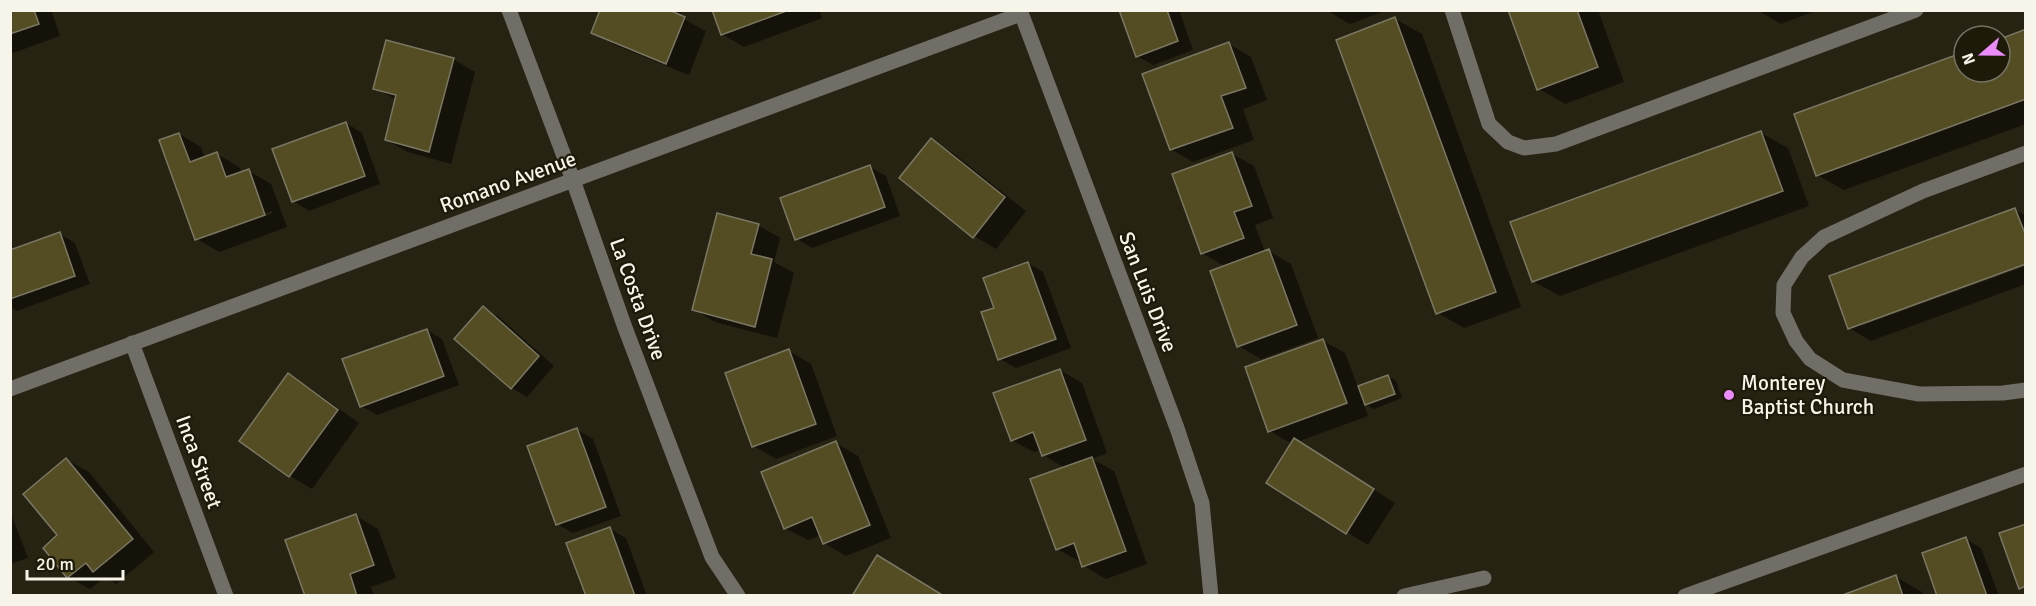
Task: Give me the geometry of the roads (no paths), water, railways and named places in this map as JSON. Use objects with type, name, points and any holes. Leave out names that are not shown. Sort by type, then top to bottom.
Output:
[{"type":"street","name":"La Costa Drive","points":[[509,10],[712,557],[738,596]]},
{"type":"street","points":[[1452,10],[1490,124],[1509,142],[1524,148],[1556,144],[1916,10]]},
{"type":"street","name":"Romano Avenue","points":[[10,389],[1020,12]]},
{"type":"street","name":"San Luis Drive","points":[[1020,12],[1177,429],[1202,503],[1211,596]]},
{"type":"street","points":[[2025,153],[1923,191],[1824,237],[1802,257],[1784,285],[1783,313],[1796,340],[1810,359],[1843,380],[1919,394],[2003,393],[2025,390]]},
{"type":"street","name":"Inca Street","points":[[132,343],[226,596]]},
{"type":"street","points":[[1685,596],[2025,474]]},
{"type":"street","points":[[1404,596],[1484,578]]},
{"type":"place","name":"Monterey Baptist Church","points":[[1729,395]]}]
